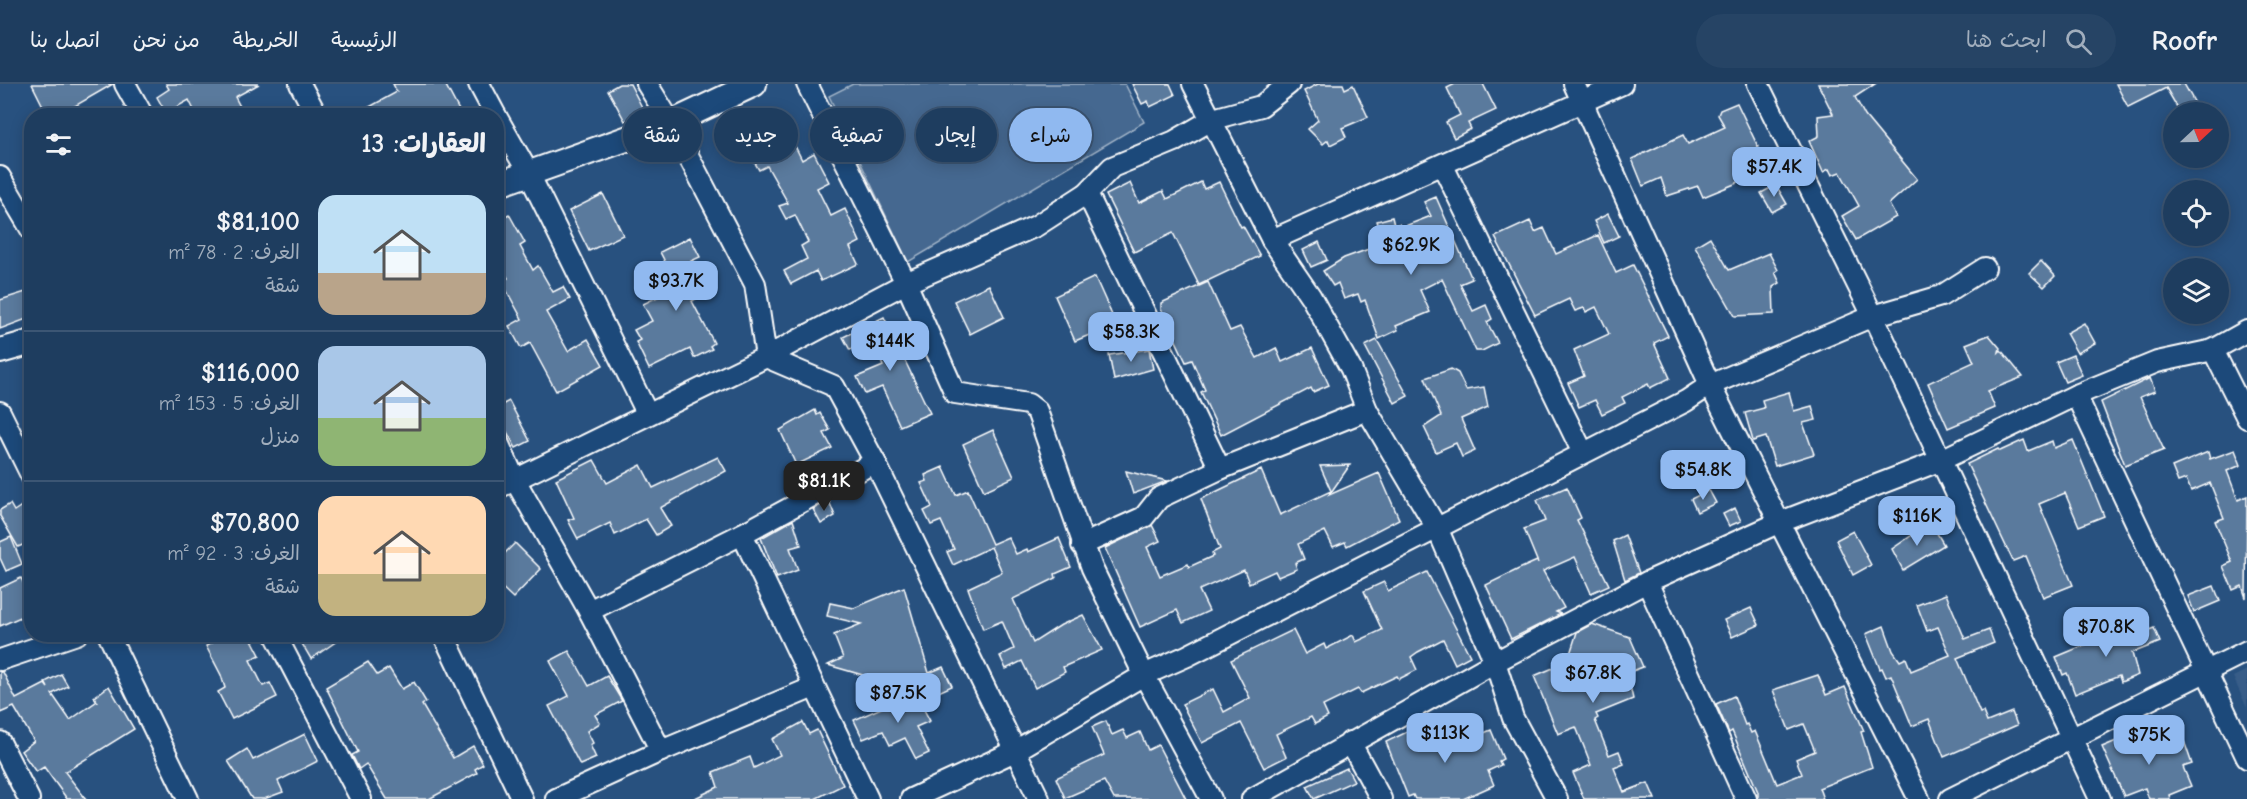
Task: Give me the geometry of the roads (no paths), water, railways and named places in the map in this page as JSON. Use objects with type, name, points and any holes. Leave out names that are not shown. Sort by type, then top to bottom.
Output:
[{"type":"street","points":[[125,84],[138,108]]},
{"type":"street","points":[[300,84],[313,108]]},
{"type":"street","points":[[479,84],[492,108]]},
{"type":"street","points":[[647,84],[662,108]]},
{"type":"street","points":[[702,108],[754,84]]},
{"type":"street","points":[[807,84],[906,283],[955,393],[1029,404],[1037,411],[1082,545],[1144,675],[1211,799]]},
{"type":"street","points":[[1193,84],[1213,119],[1272,240],[1311,297],[1351,369],[1367,410],[1438,530],[1495,662],[1513,718],[1557,799]]},
{"type":"street","points":[[504,485],[647,413],[766,357],[906,283],[1036,226],[1087,193],[1112,167],[1175,141],[1213,119],[1261,106],[1289,84]]},
{"type":"street","points":[[1574,84],[1710,385],[1778,524],[1919,799]]},
{"type":"street","points":[[1272,240],[1443,166],[1622,84]]},
{"type":"street","points":[[1758,84],[1874,316],[1939,461],[2100,799]]},
{"type":"street","points":[[504,130],[529,174],[647,413]]},
{"type":"street","points":[[504,182],[623,140]]},
{"type":"street","points":[[691,162],[755,284],[766,357]]},
{"type":"street","points":[[1443,166],[1582,453]]},
{"type":"street","points":[[0,177],[24,218]]},
{"type":"street","points":[[1087,193],[1220,470]]},
{"type":"street","points":[[911,799],[1015,751],[1144,675],[1187,656],[1438,530],[1582,453],[1686,401],[1710,385],[1874,316],[1941,296],[1984,268]]},
{"type":"street","points":[[1252,799],[1495,662],[1647,582],[1778,524],[1939,461],[2076,395],[2157,362],[2213,350],[2247,331]]},
{"type":"street","points":[[0,351],[24,344]]},
{"type":"street","points":[[2213,350],[2247,418]]},
{"type":"street","points":[[766,357],[834,386],[875,462],[1039,799]]},
{"type":"street","points":[[2076,395],[2247,758]]},
{"type":"street","points":[[1082,545],[1144,517],[1159,498],[1220,470],[1367,410]]},
{"type":"street","points":[[0,412],[24,461]]},
{"type":"street","points":[[504,456],[515,480],[589,611],[661,751]]},
{"type":"street","points":[[589,611],[742,534],[875,462]]},
{"type":"street","points":[[742,534],[868,799]]},
{"type":"street","points":[[1647,582],[1746,799]]},
{"type":"street","points":[[0,660],[53,642]]},
{"type":"street","points":[[112,642],[188,799]]},
{"type":"street","points":[[279,642],[348,769],[361,799]]},
{"type":"street","points":[[447,642],[522,799]]},
{"type":"street","points":[[1950,799],[2247,651]]},
{"type":"street","points":[[556,799],[661,751],[814,687]]},
{"type":"street","points":[[0,742],[29,799]]},
{"type":"street","points":[[1350,742],[1381,799]]}]
